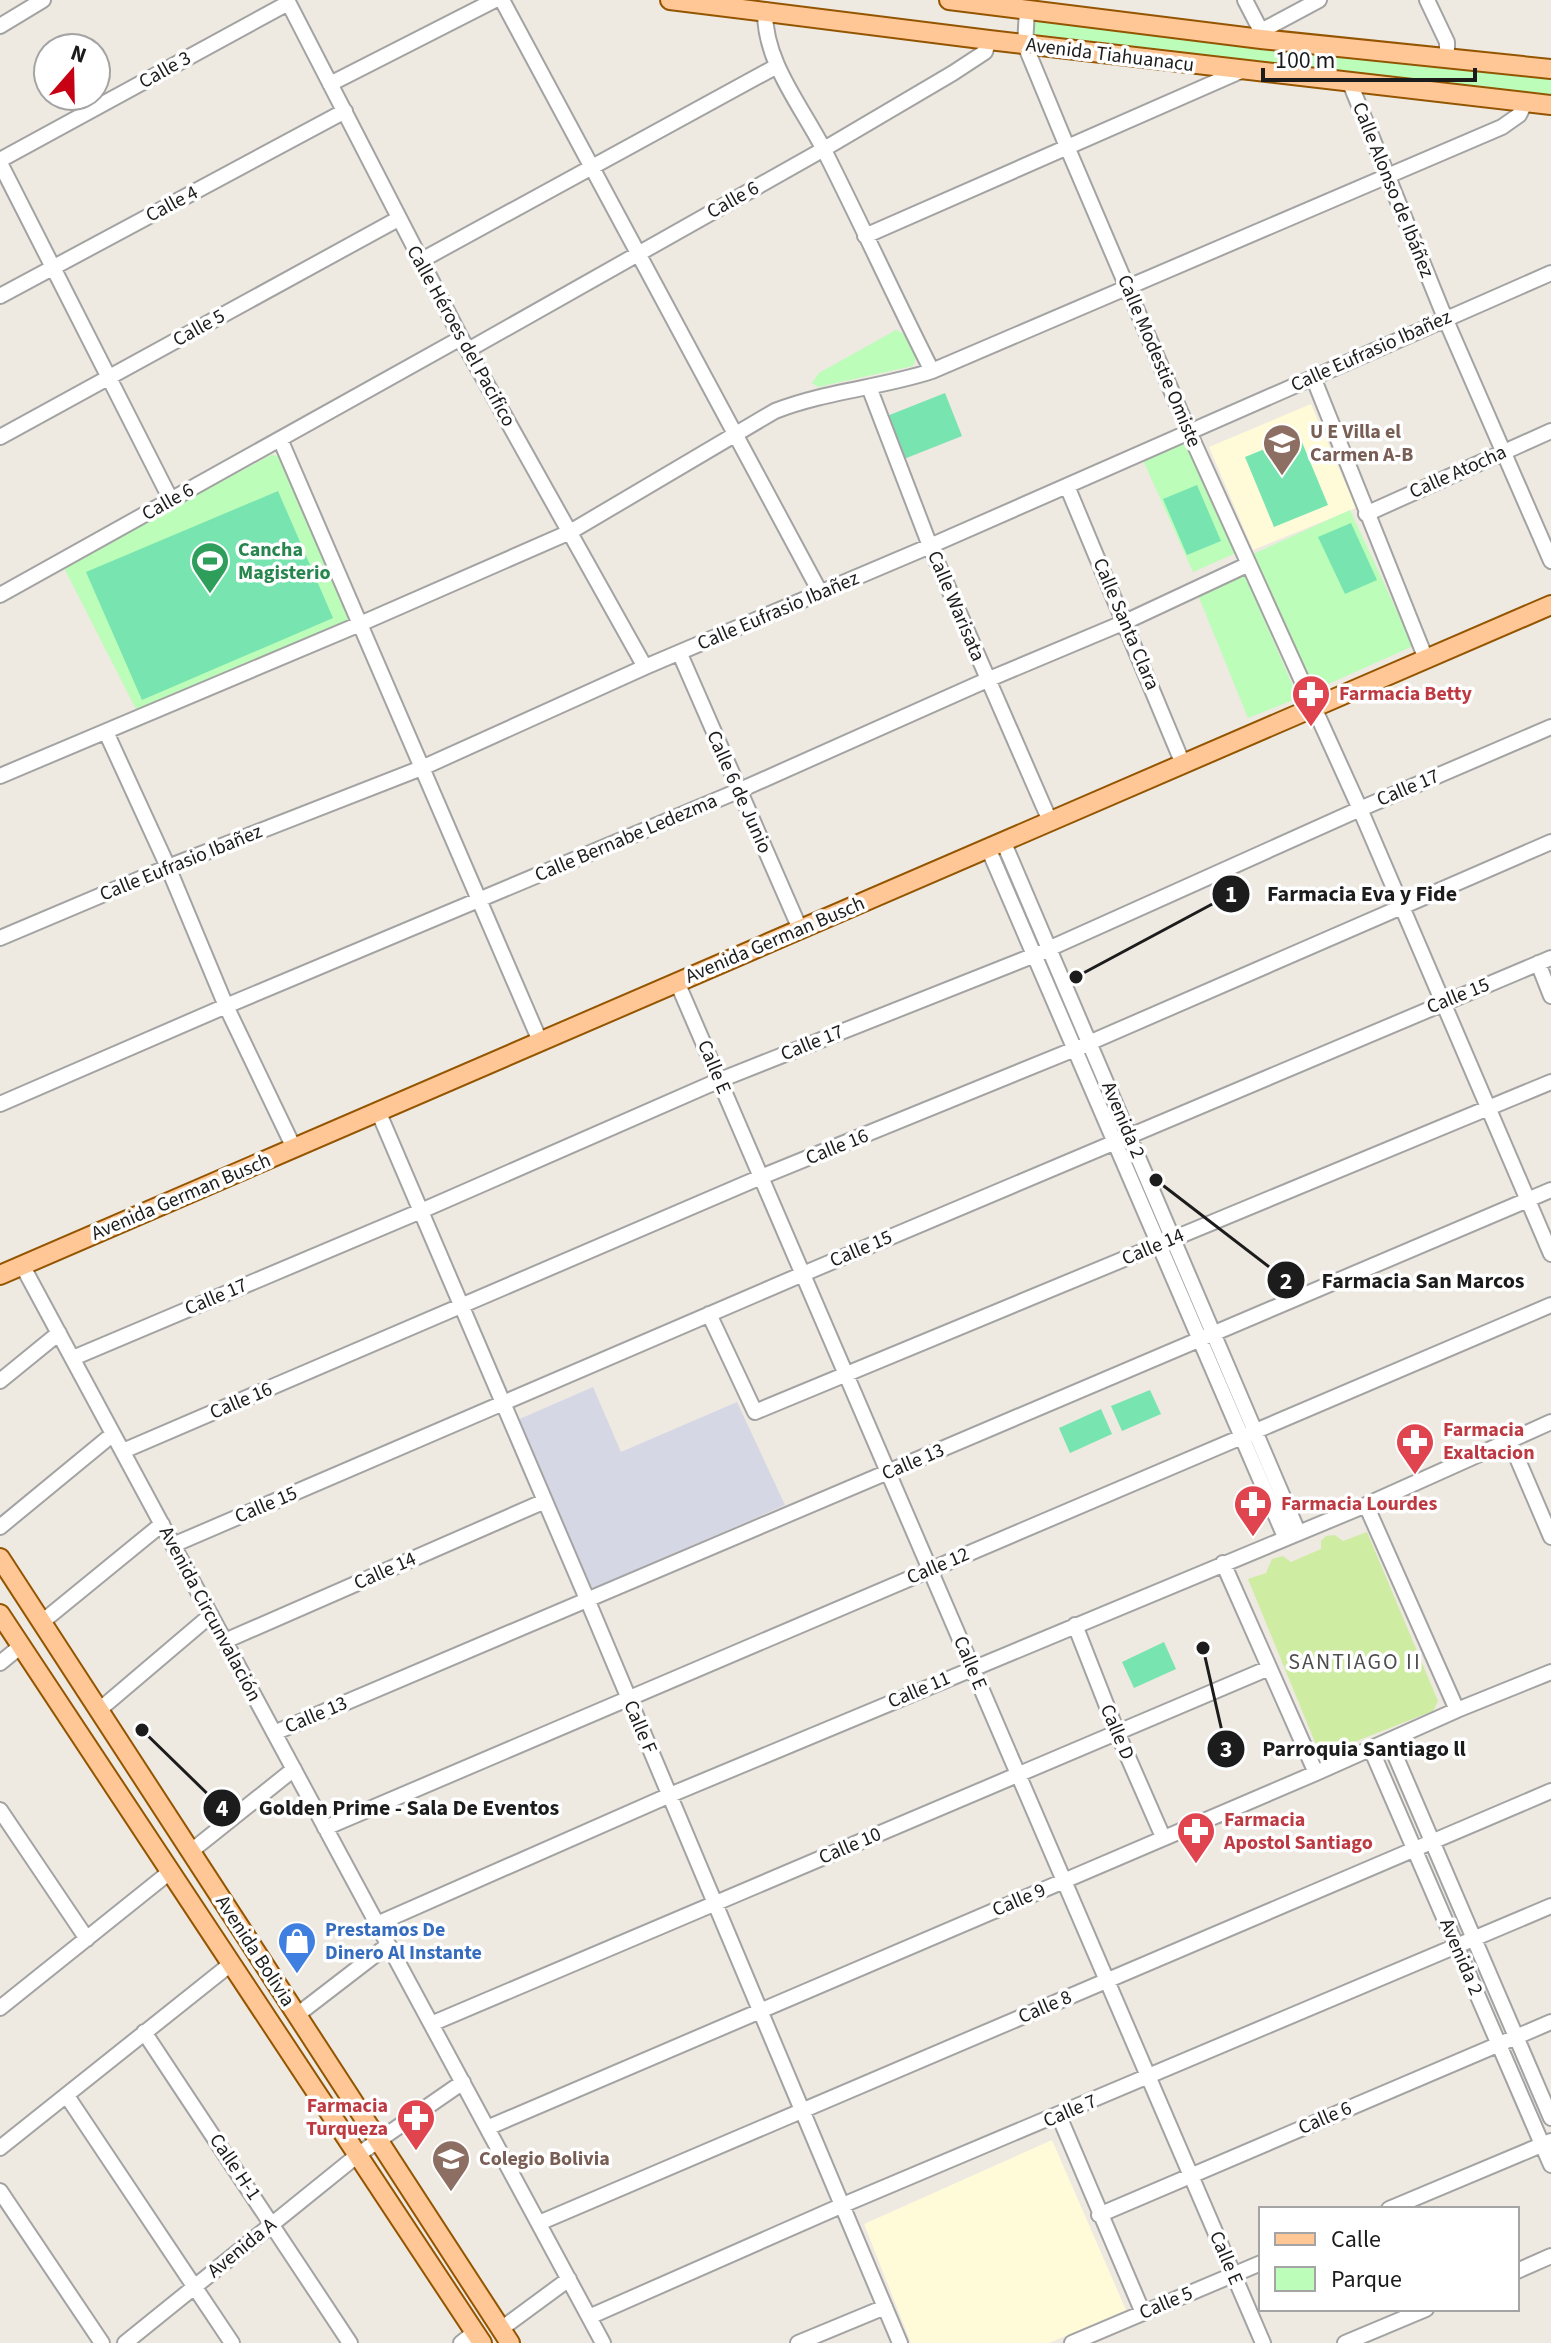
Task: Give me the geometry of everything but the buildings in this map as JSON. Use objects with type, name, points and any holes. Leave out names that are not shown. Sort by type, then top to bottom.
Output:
[{"type":"main road","name":"Avenida Tiahuanacu","points":[[670,0],[1025,45],[1551,105]]},
{"type":"main road","name":"Avenida Tiahuanacu","points":[[949,0],[1551,69]]},
{"type":"main road","name":"Avenida German Busch","points":[[0,1275],[1551,605]]},
{"type":"main road","name":"Avenida Bolivia","points":[[0,1558],[506,2336]]},
{"type":"main road","name":"Avenida Bolivia","points":[[0,1614],[359,2154],[473,2339]]},
{"type":"street","points":[[0,26],[43,0]]},
{"type":"street","points":[[330,84],[495,0]]},
{"type":"street","points":[[502,0],[820,592]]},
{"type":"street","points":[[1245,0],[1261,35],[1319,0]]},
{"type":"street","points":[[1427,0],[1447,42],[1447,58]]},
{"type":"street","name":"Calle Héroes del Pacifico","points":[[287,2],[464,344],[645,667]]},
{"type":"street","name":"Calle 3","points":[[0,162],[287,2]]},
{"type":"street","points":[[765,10],[767,40],[777,66],[824,149],[932,371]]},
{"type":"street","name":"Calle Modestie Omiste","points":[[1027,10],[1025,45],[1068,149],[1189,432],[1360,809],[1551,1254]]},
{"type":"street","name":"Calle 6","points":[[0,595],[280,439],[638,253],[824,149],[976,59],[985,52],[989,40]]},
{"type":"street","points":[[420,261],[777,66]]},
{"type":"street","points":[[865,236],[1243,70]]},
{"type":"street","name":"Calle Alonso de Ibáñez","points":[[1350,83],[1445,318],[1551,561]]},
{"type":"street","points":[[0,759],[4,774],[360,624],[570,532],[775,411],[805,399],[901,381],[932,371],[1502,127],[1519,115],[1525,103]]},
{"type":"street","name":"Calle 4","points":[[0,296],[345,111]]},
{"type":"street","points":[[0,162],[171,500]]},
{"type":"street","name":"Calle 5","points":[[0,437],[398,219]]},
{"type":"street","name":"Calle Eufrasio Ibañez","points":[[0,938],[168,867],[424,767],[645,667],[930,546],[1551,273]]},
{"type":"street","points":[[1313,377],[1426,659]]},
{"type":"street","name":"Calle Warisata","points":[[869,387],[930,546],[1050,821]]},
{"type":"street","name":"Calle Atocha","points":[[1366,514],[1551,431]]},
{"type":"street","points":[[280,439],[540,1041]]},
{"type":"street","name":"Calle Santa Clara","points":[[1067,486],[1183,764]]},
{"type":"street","name":"Calle Bernabe Ledezma","points":[[0,1104],[738,791],[1125,622],[1249,564]]},
{"type":"street","name":"Calle 6 de Junio","points":[[680,654],[800,929]]},
{"type":"street","name":"Calle 17","points":[[73,1358],[720,1080],[1035,955],[1551,727]]},
{"type":"street","points":[[106,732],[168,867],[226,1006],[294,1148]]},
{"type":"street","name":"Calle 16","points":[[123,1451],[761,1177],[1090,1043],[1551,842]]},
{"type":"street","name":"Avenida 2","points":[[996,845],[1049,948],[1090,1043],[1122,1138]]},
{"type":"street","name":"Avenida 2","points":[[996,845],[1035,955],[1075,1049],[1122,1138],[1208,1337],[1255,1431],[1292,1534]]},
{"type":"street","points":[[1544,960],[1551,996]]},
{"type":"street","name":"Calle 15","points":[[173,1545],[503,1401],[1544,960]]},
{"type":"street","name":"Calle E","points":[[677,982],[1263,2343]]},
{"type":"street","name":"Calle 14","points":[[709,1314],[755,1412],[1551,1082]]},
{"type":"street","name":"Calle F","points":[[378,1111],[900,2343]]},
{"type":"street","name":"Calle 13","points":[[274,1733],[1551,1190]]},
{"type":"street","name":"Avenida Circunvalación","points":[[22,1265],[603,2343]]},
{"type":"street","name":"Calle 12","points":[[325,1828],[1551,1305]]},
{"type":"street","points":[[0,1381],[59,1333]]},
{"type":"street","name":"Avenida 2","points":[[1208,1337],[1241,1437],[1292,1534]]},
{"type":"street","name":"Calle 11","points":[[377,1924],[670,1795],[1366,1505],[1551,1422]]},
{"type":"street","points":[[0,1527],[113,1434]]},
{"type":"street","points":[[1509,1439],[1551,1537]]},
{"type":"street","name":"Calle 14","points":[[225,1641],[545,1501]]},
{"type":"street","points":[[1366,1505],[1457,1710]]},
{"type":"street","points":[[42,1622],[162,1524]]},
{"type":"street","points":[[1223,1563],[1316,1773]]},
{"type":"street","points":[[98,1711],[211,1615]]},
{"type":"street","name":"Calle D","points":[[1075,1625],[1163,1837]]},
{"type":"street","points":[[0,1663],[21,1646]]},
{"type":"street","name":"Calle 10","points":[[431,2024],[1269,1668]]},
{"type":"street","name":"Calle 9","points":[[487,2128],[1551,1672]]},
{"type":"street","name":"Avenida 2","points":[[1389,1741],[1551,2118]]},
{"type":"street","name":"Avenida 2","points":[[1371,1749],[1499,2044],[1547,2143],[1551,2165]]},
{"type":"street","points":[[190,1852],[294,1769]]},
{"type":"street","name":"Calle 8","points":[[539,2223],[1551,1791]]},
{"type":"street","points":[[0,1810],[87,1939]]},
{"type":"street","points":[[0,1988],[5,2005],[171,1871]]},
{"type":"street","name":"Calle 7","points":[[589,2317],[843,2205],[1551,1906]]},
{"type":"street","points":[[297,2015],[388,1945]]},
{"type":"street","points":[[0,2148],[232,1963]]},
{"type":"street","name":"Calle 6","points":[[1099,2215],[1551,2022]]},
{"type":"street","name":"Calle H-1","points":[[144,2032],[350,2343]]},
{"type":"street","name":"Avenida A","points":[[125,2343],[359,2154],[463,2082]]},
{"type":"street","points":[[67,2096],[232,2343]]},
{"type":"street","points":[[1059,2116],[1143,2313]]},
{"type":"street","points":[[1394,2207],[1547,2143]]},
{"type":"street","points":[[0,2191],[102,2343]]},
{"type":"street","points":[[1519,2270],[1551,2256]]},
{"type":"street","name":"Calle 5","points":[[1072,2343],[1259,2264]]},
{"type":"street","points":[[506,2336],[569,2279]]},
{"type":"street","points":[[798,2343],[885,2307]]},
{"type":"street","points":[[1345,2343],[1421,2311]]},
{"type":"shaded area","name":"U E Villa el Carmen A-B","points":[[1311,404],[1356,508],[1253,550],[1209,447]]},
{"type":"shaded area","points":[[593,1387],[621,1452],[737,1402],[785,1505],[588,1591],[515,1421]]},
{"type":"shaded area","points":[[1052,2140],[1126,2310],[1049,2343],[911,2343],[864,2224]]},
{"type":"green space","points":[[1034,18],[1551,77],[1551,97],[1033,34]]},
{"type":"green space","points":[[896,330],[906,335],[917,356],[913,366],[818,387],[812,383],[819,373]]},
{"type":"green space","points":[[945,393],[962,436],[904,459],[887,416]]},
{"type":"green space","points":[[1299,435],[1328,505],[1274,527],[1245,457]]},
{"type":"green space","points":[[1188,440],[1238,552],[1193,572],[1143,460]]},
{"type":"green space","name":"Cancha Magisterio","points":[[271,455],[279,456],[348,615],[347,623],[137,711],[63,566]]},
{"type":"green space","points":[[1197,485],[1221,541],[1187,555],[1163,499]]},
{"type":"green space","name":"Cancha Magisterio","points":[[278,491],[333,618],[142,700],[86,572]]},
{"type":"green space","points":[[1350,510],[1413,646],[1315,690],[1253,554]]},
{"type":"green space","points":[[1351,523],[1377,580],[1345,594],[1318,537]]},
{"type":"green space","points":[[1245,575],[1298,698],[1248,718],[1198,595]]},
{"type":"green space","points":[[1150,1390],[1161,1414],[1122,1431],[1111,1406]]},
{"type":"green space","points":[[1101,1409],[1112,1434],[1070,1453],[1059,1428]]},
{"type":"green space","points":[[1367,1532],[1438,1701],[1433,1711],[1326,1753],[1319,1752],[1248,1579],[1266,1573],[1272,1559],[1283,1556],[1291,1562],[1321,1549],[1321,1541],[1326,1536],[1335,1535],[1343,1541]]},
{"type":"green space","points":[[1164,1642],[1176,1669],[1134,1688],[1122,1662]]},
{"type":"place","name":"U E Villa el Carmen A-B","points":[[1282,477]]},
{"type":"place","name":"Cancha Magisterio","points":[[210,595]]},
{"type":"place","name":"Farmacia Betty","points":[[1311,728]]},
{"type":"place","name":"Farmacia Eva y Fide","points":[[1076,977]]},
{"type":"place","name":"Farmacia San Marcos","points":[[1156,1180]]},
{"type":"place","name":"Farmacia Exaltacion","points":[[1415,1476]]},
{"type":"place","name":"Farmacia Lourdes","points":[[1253,1538]]},
{"type":"place","name":"Parroquia Santiago ll","points":[[1203,1648]]},
{"type":"place","name":"Golden Prime - Sala De Eventos","points":[[142,1730]]},
{"type":"place","name":"Farmacia Apostol Santiago","points":[[1196,1865]]},
{"type":"place","name":"Prestamos De Dinero Al Instante","points":[[297,1975]]},
{"type":"place","name":"Farmacia Turqueza","points":[[416,2152]]},
{"type":"place","name":"Colegio Bolivia","points":[[451,2193]]},
{"type":"district","name":"SANTIAGO II","points":[[1355,1662]]}]
